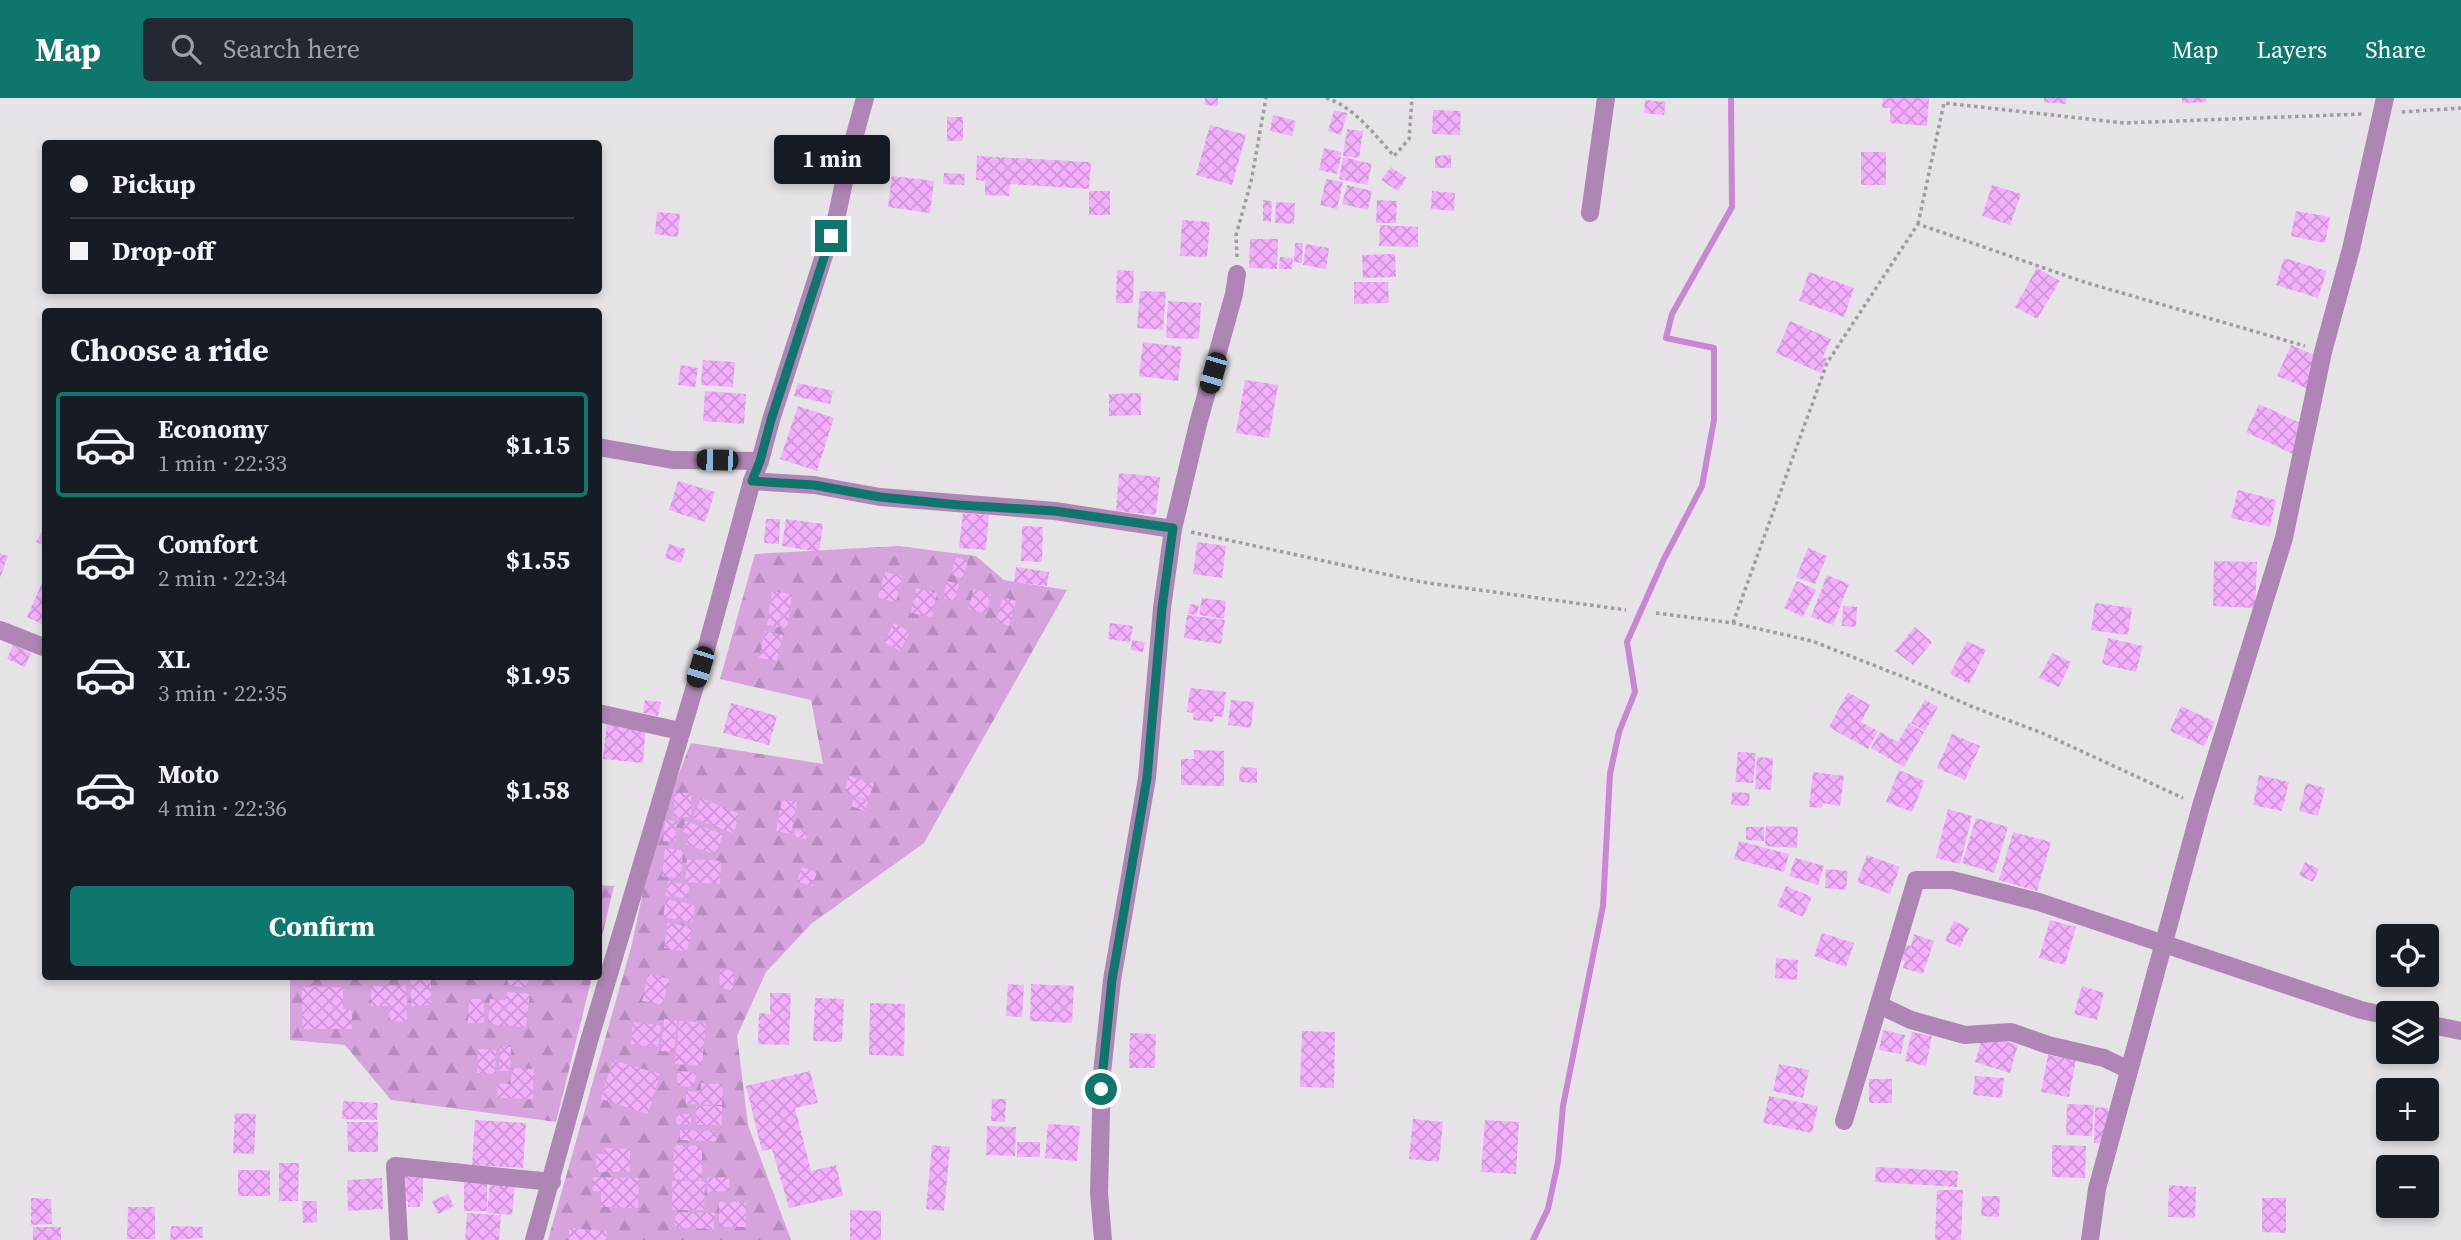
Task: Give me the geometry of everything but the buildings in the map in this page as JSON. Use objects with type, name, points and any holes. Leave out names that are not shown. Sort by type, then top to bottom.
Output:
[{"type":"street","points":[[534,1240],[752,481],[837,215],[865,98]]},
{"type":"street","points":[[1590,213],[1606,98]]},
{"type":"street","points":[[2090,1240],[2097,1189],[2201,806],[2284,538],[2323,352],[2351,249],[2383,106]]},
{"type":"street","points":[[1103,1240],[1099,1193],[1099,1104],[1106,1026],[1147,778],[1162,608],[1173,528],[1237,274]]},
{"type":"street","points":[[602,448],[673,460],[760,461]]},
{"type":"street","points":[[752,481],[814,485],[880,497],[1055,511],[1173,528]]},
{"type":"street","points":[[0,630],[42,646]]},
{"type":"street","points":[[602,714],[680,731]]},
{"type":"street","points":[[1844,1121],[1916,880],[1951,880],[2039,902],[2376,1013]]},
{"type":"street","points":[[1879,1005],[1911,1020],[1965,1035],[2011,1032],[2048,1045],[2104,1058],[2129,1070]]},
{"type":"street","points":[[2439,1026],[2461,1031]]},
{"type":"street","points":[[399,1240],[395,1166],[552,1182]]},
{"type":"path","points":[[1237,274],[1236,235],[1251,182],[1265,98]]},
{"type":"path","points":[[1326,98],[1340,102],[1394,156],[1409,139],[1412,98]]},
{"type":"path","points":[[1733,623],[1827,363],[1918,224],[1944,103],[2124,123],[2383,106],[2461,107]]},
{"type":"path","points":[[1918,224],[2084,282],[2323,352]]},
{"type":"path","points":[[1173,528],[1421,582],[1626,610]]},
{"type":"path","points":[[1656,613],[1733,623],[1812,641],[2042,733],[2201,806]]},
{"type":"green space","points":[[899,546],[976,556],[1004,580],[1067,590],[924,843],[811,924],[766,972],[737,1036],[748,1125],[791,1240],[548,1240],[632,944],[656,830],[691,743],[823,764],[811,700],[720,679],[755,554]]},
{"type":"green space","points":[[602,885],[614,886],[602,936]]},
{"type":"green space","points":[[290,980],[591,980],[556,1122],[391,1100],[345,1045],[290,1040]]},
{"type":"waterway","points":[[1533,1240],[1548,1209],[1558,1162],[1563,1106],[1603,906],[1610,774],[1619,732],[1635,692],[1627,642],[1664,559],[1702,486],[1714,420],[1714,348],[1666,338],[1672,314],[1732,207],[1731,98]]},
{"type":"route","points":[[831,236],[752,481],[814,485],[880,497],[959,505],[1055,511],[1173,528],[1162,608],[1147,778],[1112,980],[1101,1089]]}]
